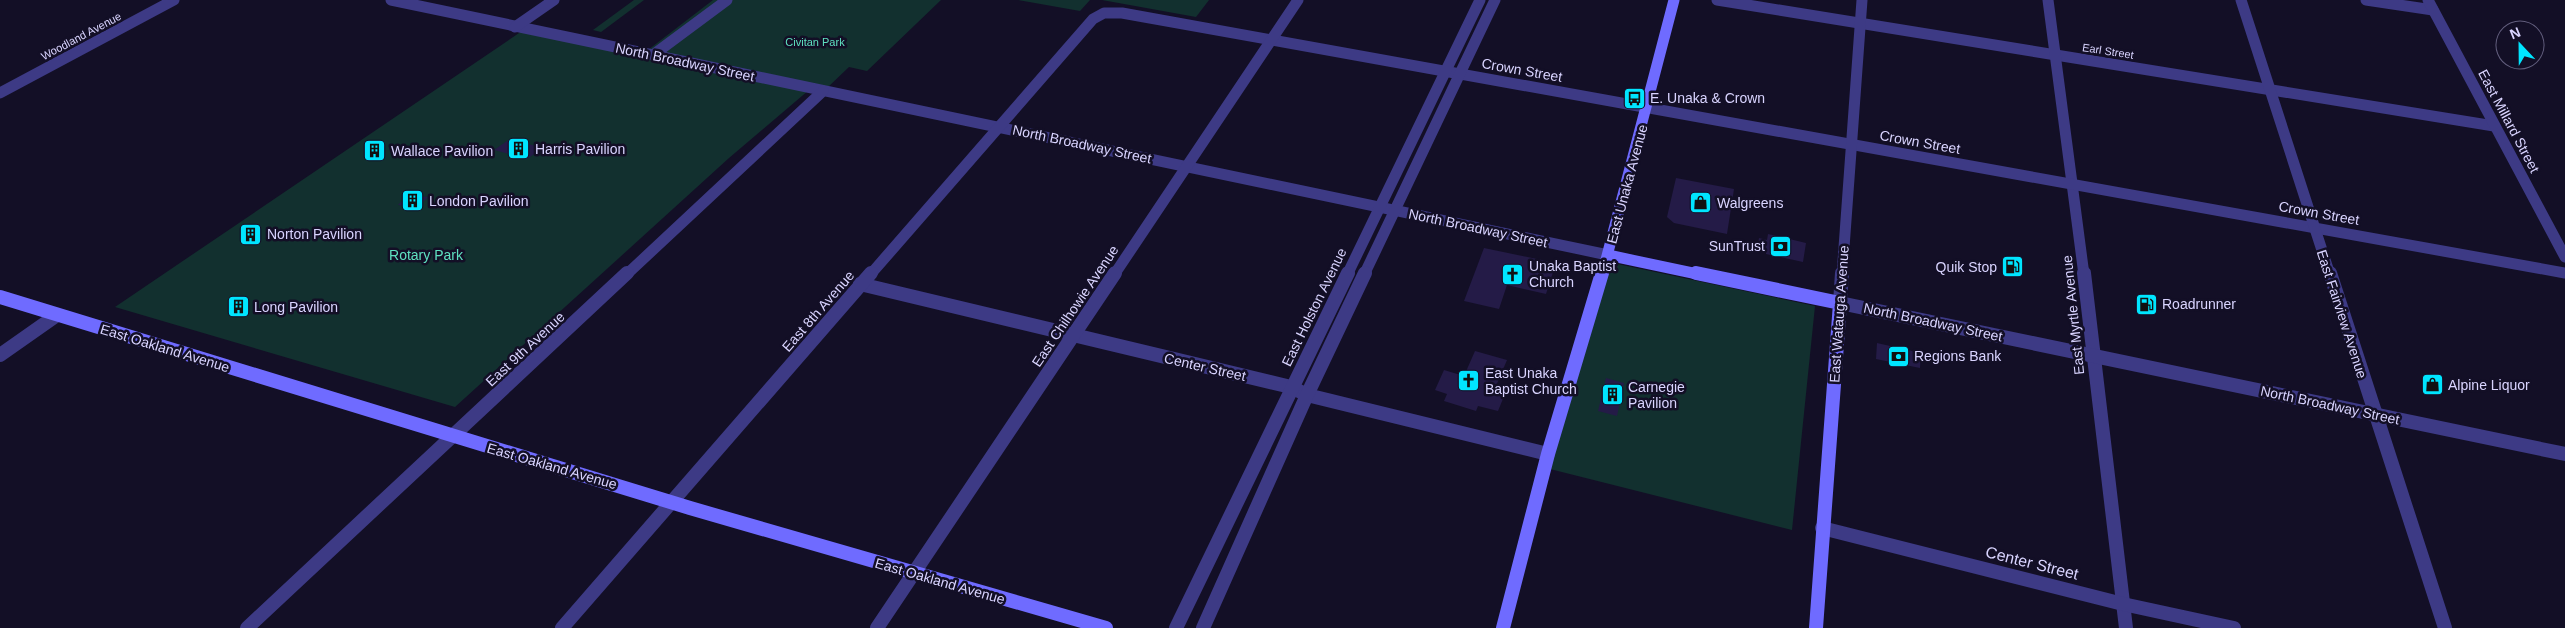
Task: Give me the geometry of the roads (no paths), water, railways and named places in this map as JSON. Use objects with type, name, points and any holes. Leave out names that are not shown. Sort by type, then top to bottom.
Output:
[{"type":"main road","name":"East Unaka Avenue","points":[[1503,628],[1548,454],[1608,255],[1648,107],[1674,0]]},
{"type":"main road","name":"North Broadway Street","points":[[1608,255],[1840,303]]},
{"type":"main road","name":"East Oakland Avenue","points":[[0,298],[452,437],[673,501],[913,574],[1106,628]]},
{"type":"main road","name":"East Watauga Avenue","points":[[1816,628],[1840,303]]},
{"type":"street","name":"Woodland Avenue","points":[[0,93],[174,0]]},
{"type":"street","name":"North Broadway Street","points":[[391,0],[1608,255]]},
{"type":"street","points":[[514,27],[554,0]]},
{"type":"street","points":[[653,55],[727,0]]},
{"type":"street","name":"East Chilhowie Avenue","points":[[877,628],[1270,39],[1298,0]]},
{"type":"street","name":"East Holston Avenue","points":[[1176,628],[1480,0]]},
{"type":"street","points":[[1203,628],[1307,395],[1495,0]]},
{"type":"street","name":"Earl Street","points":[[1717,0],[2494,126]]},
{"type":"street","name":"East Watauga Avenue","points":[[1840,303],[1850,144],[1862,0]]},
{"type":"street","name":"East Myrtle Avenue","points":[[2048,0],[2075,186],[2092,356],[2126,628]]},
{"type":"street","name":"East Fairview Avenue","points":[[2241,0],[2445,628]]},
{"type":"street","points":[[2366,0],[2431,5]]},
{"type":"street","name":"East Millard Street","points":[[2431,5],[2565,256]]},
{"type":"street","name":"Crown Street","points":[[1098,15],[1122,13],[1270,39],[2075,186],[2565,273]]},
{"type":"street","name":"East 8th Avenue","points":[[562,628],[998,126],[1098,15]]},
{"type":"street","name":"East 9th Avenue","points":[[247,628],[823,90]]},
{"type":"street","name":"Center Street","points":[[860,284],[1291,387],[1307,395],[1548,454]]},
{"type":"street","name":"North Broadway Street","points":[[1840,303],[2565,454]]},
{"type":"street","points":[[0,356],[57,315]]},
{"type":"street","name":"Center Street","points":[[1822,528],[2123,604],[2234,628]]},
{"type":"place","name":"E. Unaka & Crown","points":[[1634,98]]},
{"type":"place","name":"Harris Pavilion","points":[[519,149]]},
{"type":"place","name":"Wallace Pavilion","points":[[375,151]]},
{"type":"place","name":"London Pavilion","points":[[413,201]]},
{"type":"place","name":"Walgreens","points":[[1701,203]]},
{"type":"place","name":"Norton Pavilion","points":[[251,234]]},
{"type":"place","name":"SunTrust","points":[[1781,246]]},
{"type":"place","name":"Quik Stop","points":[[2013,267]]},
{"type":"place","name":"Unaka Baptist Church","points":[[1513,274]]},
{"type":"place","name":"Roadrunner","points":[[2146,304]]},
{"type":"place","name":"Long Pavilion","points":[[238,307]]},
{"type":"place","name":"Regions Bank","points":[[1898,356]]},
{"type":"place","name":"East Unaka Baptist Church","points":[[1469,381]]},
{"type":"place","name":"Alpine Liquor","points":[[2432,385]]},
{"type":"place","name":"Carnegie Pavilion","points":[[1612,395]]},
{"type":"park label","name":"Civitan Park","points":[[815,42]]},
{"type":"park label","name":"Rotary Park","points":[[426,255]]}]
